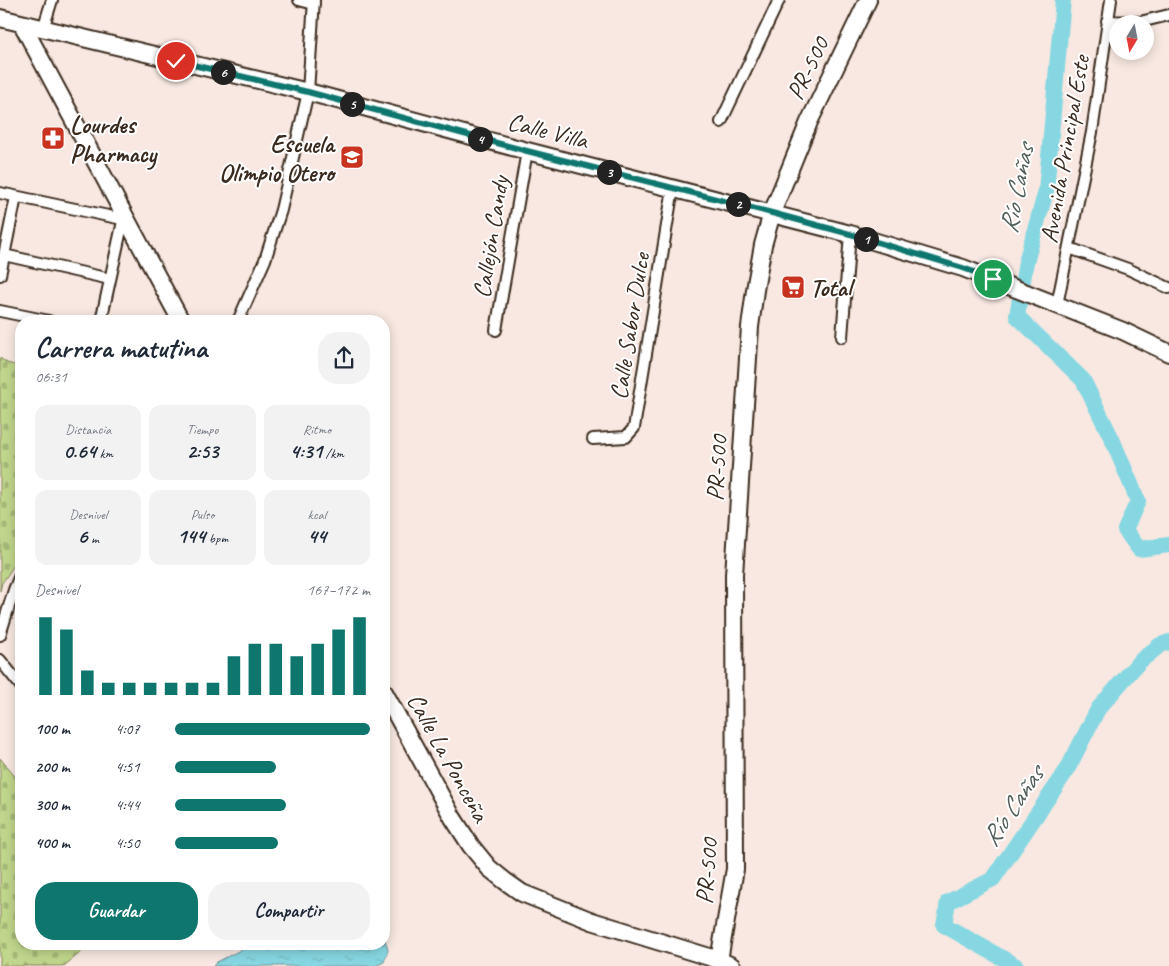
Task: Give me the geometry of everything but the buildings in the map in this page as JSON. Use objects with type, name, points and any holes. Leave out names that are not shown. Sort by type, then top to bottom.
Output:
[{"type":"main road","name":"PR-500","points":[[726,963],[735,869],[734,575],[750,327],[763,245],[772,213],[809,122],[868,0]]},
{"type":"main road","name":"Calle Villa","points":[[0,18],[308,92],[527,151],[850,234],[993,279],[1123,331],[1169,353]]},
{"type":"main road","points":[[22,24],[125,221],[178,315]]},
{"type":"main road","name":"Calle La Ponceña","points":[[390,703],[453,818],[471,846],[490,868],[522,892],[592,921],[726,963]]},
{"type":"street","points":[[43,29],[52,0]]},
{"type":"street","points":[[241,315],[265,260],[281,210],[308,92],[314,2],[299,0]]},
{"type":"street","points":[[722,122],[779,0]]},
{"type":"street","name":"Avenida Principal Este","points":[[1051,302],[1069,248],[1092,132],[1111,0]]},
{"type":"street","points":[[1107,21],[1140,22],[1169,15]]},
{"type":"street","name":"Callejón Candy","points":[[496,330],[527,151]]},
{"type":"street","name":"Calle Sabor Dulce","points":[[594,439],[626,437],[634,428],[673,188]]},
{"type":"street","points":[[0,193],[125,221],[102,315]]},
{"type":"street","points":[[0,275],[16,197]]},
{"type":"street","points":[[842,338],[850,234]]},
{"type":"street","points":[[1069,248],[1128,269],[1169,288]]},
{"type":"street","points":[[4,255],[110,279]]},
{"type":"street","points":[[0,311],[19,315]]},
{"type":"street","points":[[0,635],[15,592]]},
{"type":"street","points":[[0,660],[15,679]]},
{"type":"green space","points":[[0,358],[15,365],[15,564],[2,583],[0,591]]},
{"type":"green space","points":[[0,758],[15,777],[15,950],[84,950],[64,966],[0,966]]},
{"type":"water","points":[[240,950],[388,950],[384,962],[375,966],[213,966]]},
{"type":"waterway","name":"Río Cañas","points":[[1063,0],[1046,191],[1026,262],[1017,316],[1083,380],[1112,439],[1138,501],[1125,530],[1139,549],[1169,545]]},
{"type":"waterway","name":"Río Cañas","points":[[1016,966],[944,925],[948,902],[993,879],[1067,770],[1098,709],[1139,662],[1160,645],[1169,642]]},
{"type":"place","name":"Lourdes Pharmacy","points":[[53,138]]},
{"type":"place","name":"Escuela Olimpio Otero","points":[[352,157]]},
{"type":"place","name":"Total","points":[[793,287]]},
{"type":"route","points":[[176,61],[308,92],[527,151],[772,213],[850,234],[993,279]]}]
